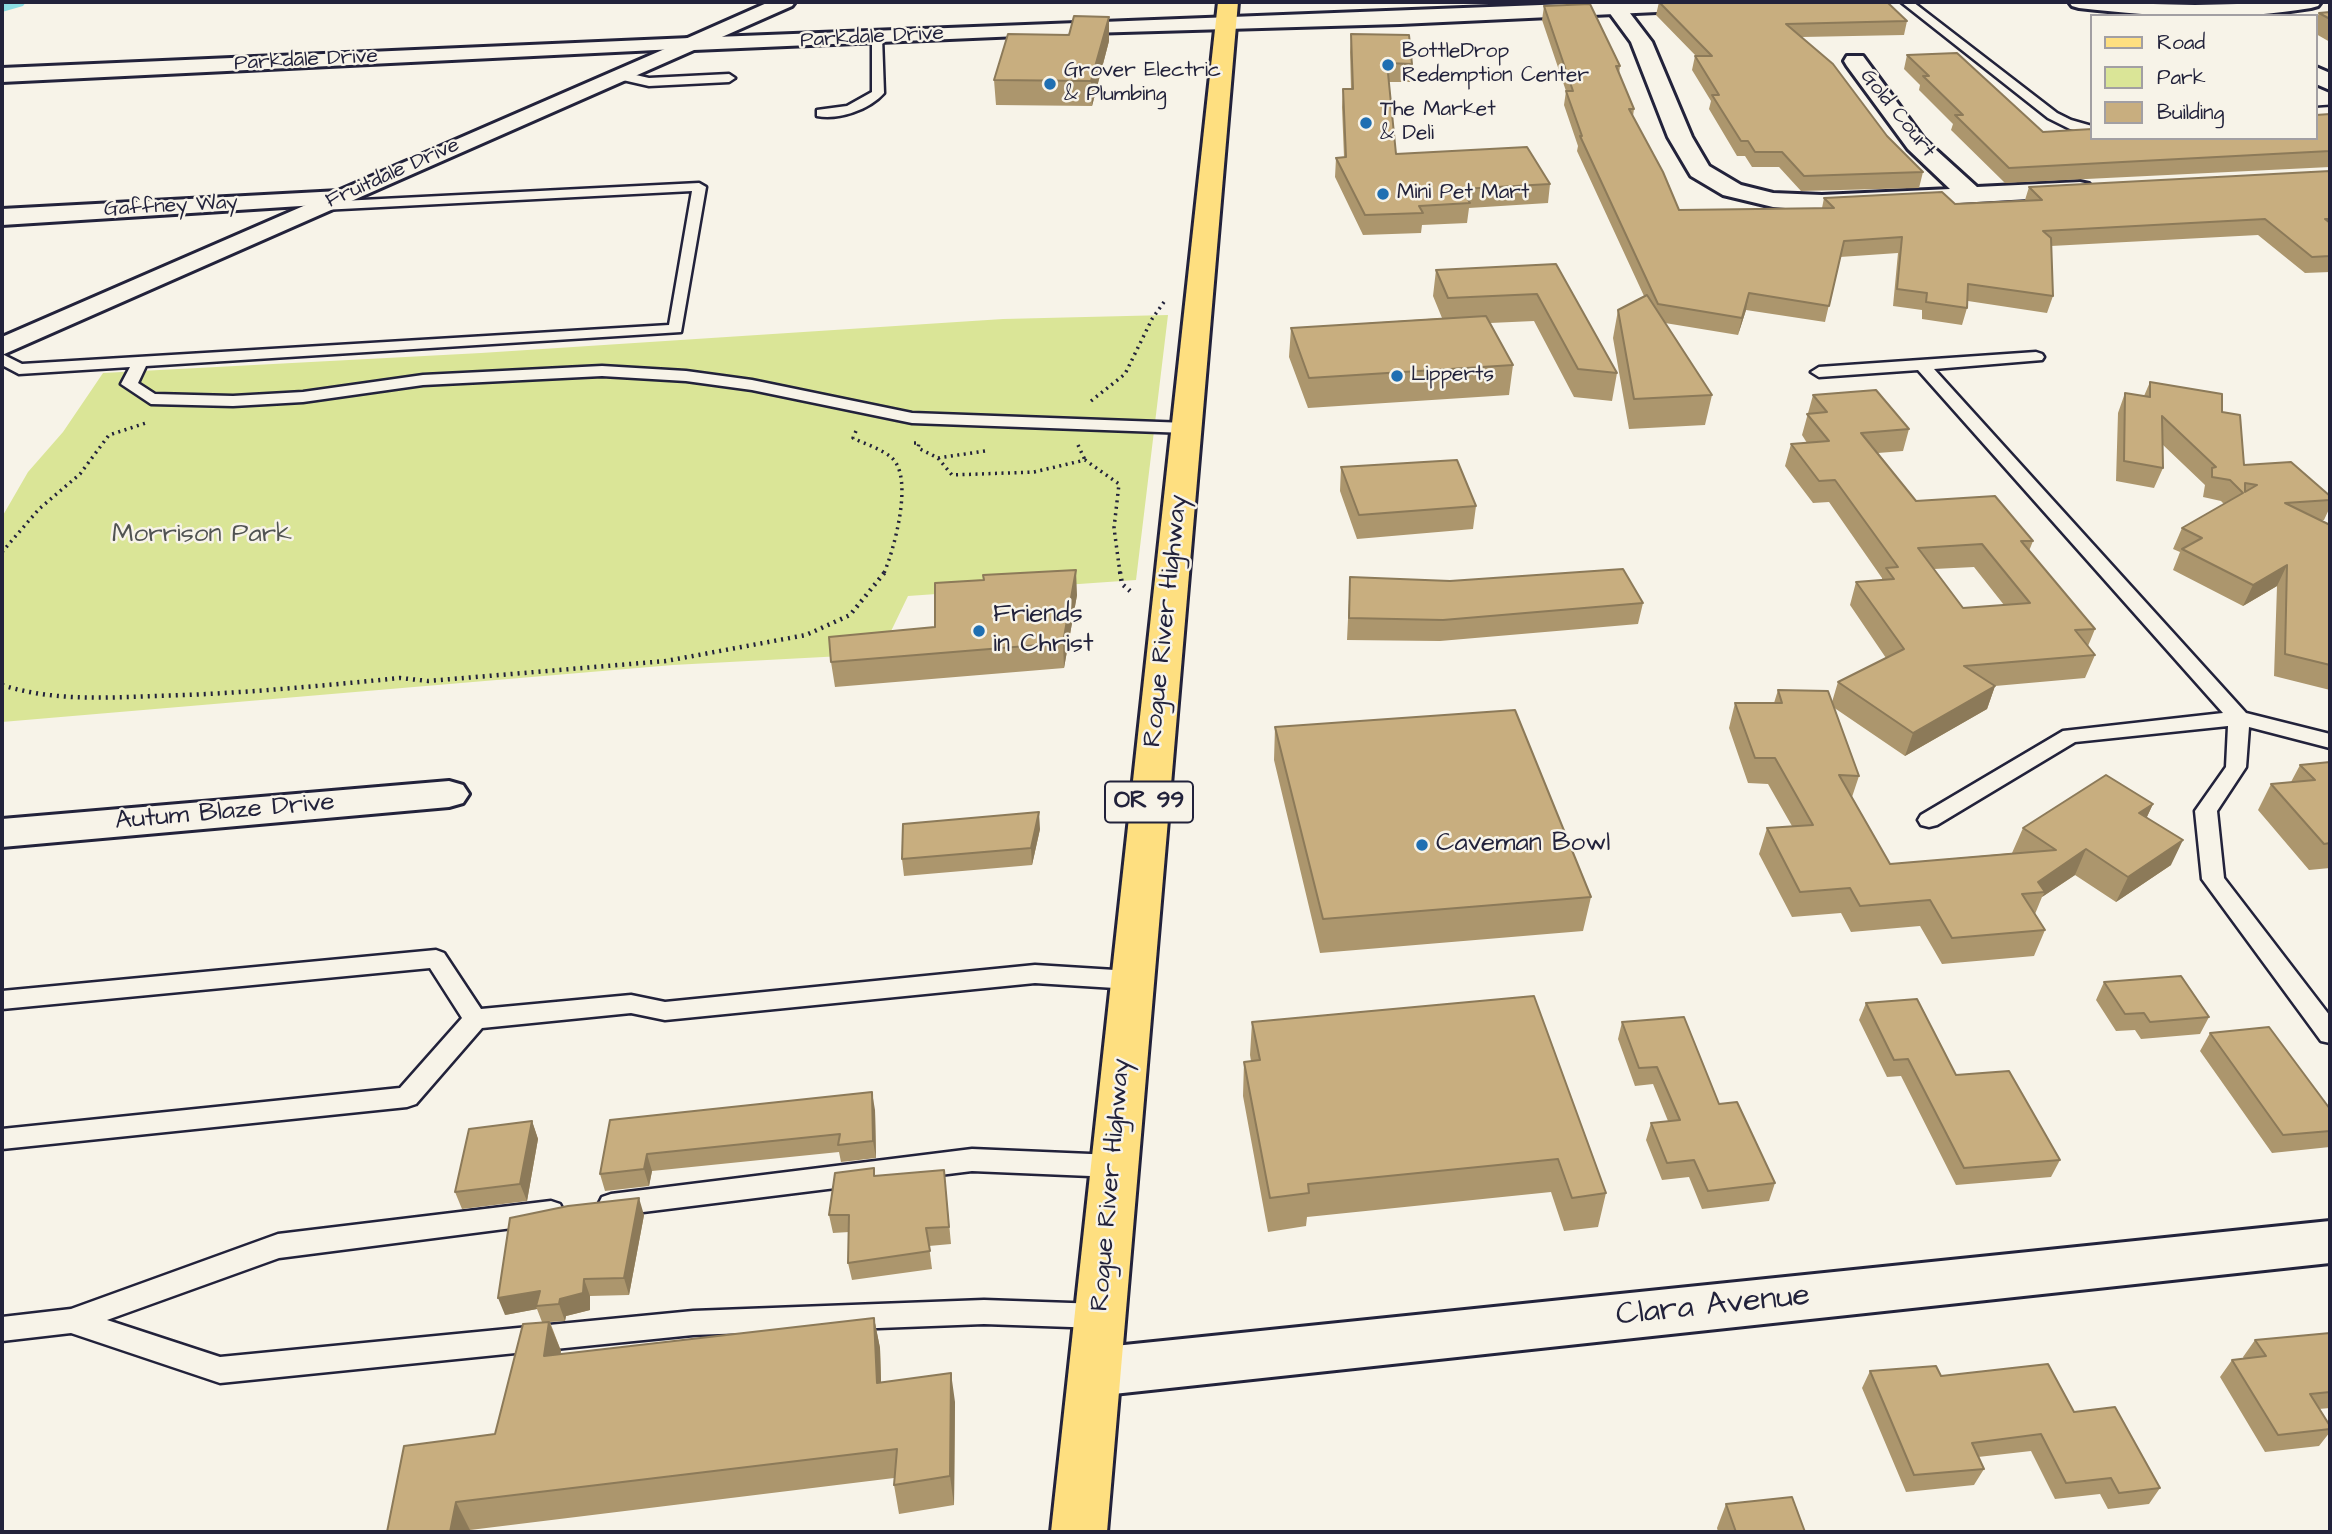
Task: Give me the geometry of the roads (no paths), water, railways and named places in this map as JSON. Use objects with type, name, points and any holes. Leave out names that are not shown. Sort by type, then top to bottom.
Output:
[{"type":"main road","name":"Rogue River Highway","points":[[1079,1532],[1227,12]]},
{"type":"street","name":"Fruitdale Drive","points":[[2,347],[785,2]]},
{"type":"street","name":"Parkdale Drive","points":[[2,75],[876,37],[1227,12],[1616,8],[1743,2]]},
{"type":"street","points":[[2079,2],[2121,12],[2221,14],[2311,2]]},
{"type":"street","points":[[1616,8],[1641,42],[1680,137],[1700,171],[1732,190],[1773,200],[1822,203],[2109,188]]},
{"type":"street","points":[[272,63],[285,42]]},
{"type":"street","name":"Gold Court","points":[[1855,61],[1916,144],[1971,195]]},
{"type":"street","name":"Gaffney Way","points":[[2,217],[330,202]]},
{"type":"street","name":"Autum Blaze Drive","points":[[2,833],[449,794]]},
{"type":"street","name":"Clara Avenue","points":[[1095,1372],[2330,1242]]},
{"type":"lane","points":[[1906,2],[2033,98],[2053,117],[2074,127],[2090,130]]},
{"type":"lane","points":[[821,113],[852,111],[878,93],[876,37]]},
{"type":"lane","points":[[618,75],[649,82],[729,78]]},
{"type":"lane","points":[[2,359],[19,369],[676,329],[699,187],[330,202]]},
{"type":"lane","points":[[1819,372],[2036,357]]},
{"type":"lane","points":[[140,363],[129,384],[151,399],[233,401],[303,397],[423,380],[602,371],[686,376],[752,385],[912,418],[1187,428]]},
{"type":"lane","points":[[1920,363],[2239,718],[2236,766],[2206,811],[2213,879],[2330,1034]]},
{"type":"lane","points":[[1929,820],[2070,736],[2239,718],[2330,741]]},
{"type":"lane","points":[[2,1000],[436,959],[475,1019]]},
{"type":"lane","points":[[2,1139],[407,1097],[475,1019],[631,1004],[665,1011],[1035,974],[1131,979]]},
{"type":"lane","points":[[2,1329],[71,1321],[278,1246],[972,1160],[1114,1166]]},
{"type":"lane","points":[[71,1321],[220,1370],[693,1323],[984,1312],[1100,1316]]},
{"type":"waterway","points":[[2,6],[16,2]]},
{"type":"place","name":"BottleDrop Redemption Center","points":[[1388,65]]},
{"type":"place","name":"Grover Electric & Plumbing","points":[[1050,84]]},
{"type":"place","name":"The Market & Deli","points":[[1366,123]]},
{"type":"place","name":"Mini Pet Mart","points":[[1383,194]]},
{"type":"place","name":"Lipperts","points":[[1397,376]]},
{"type":"place","name":"Friends in Christ","points":[[979,631]]},
{"type":"place","name":"Caveman Bowl","points":[[1422,845]]},
{"type":"park label","name":"Morrison Park","points":[[202,536]]}]
